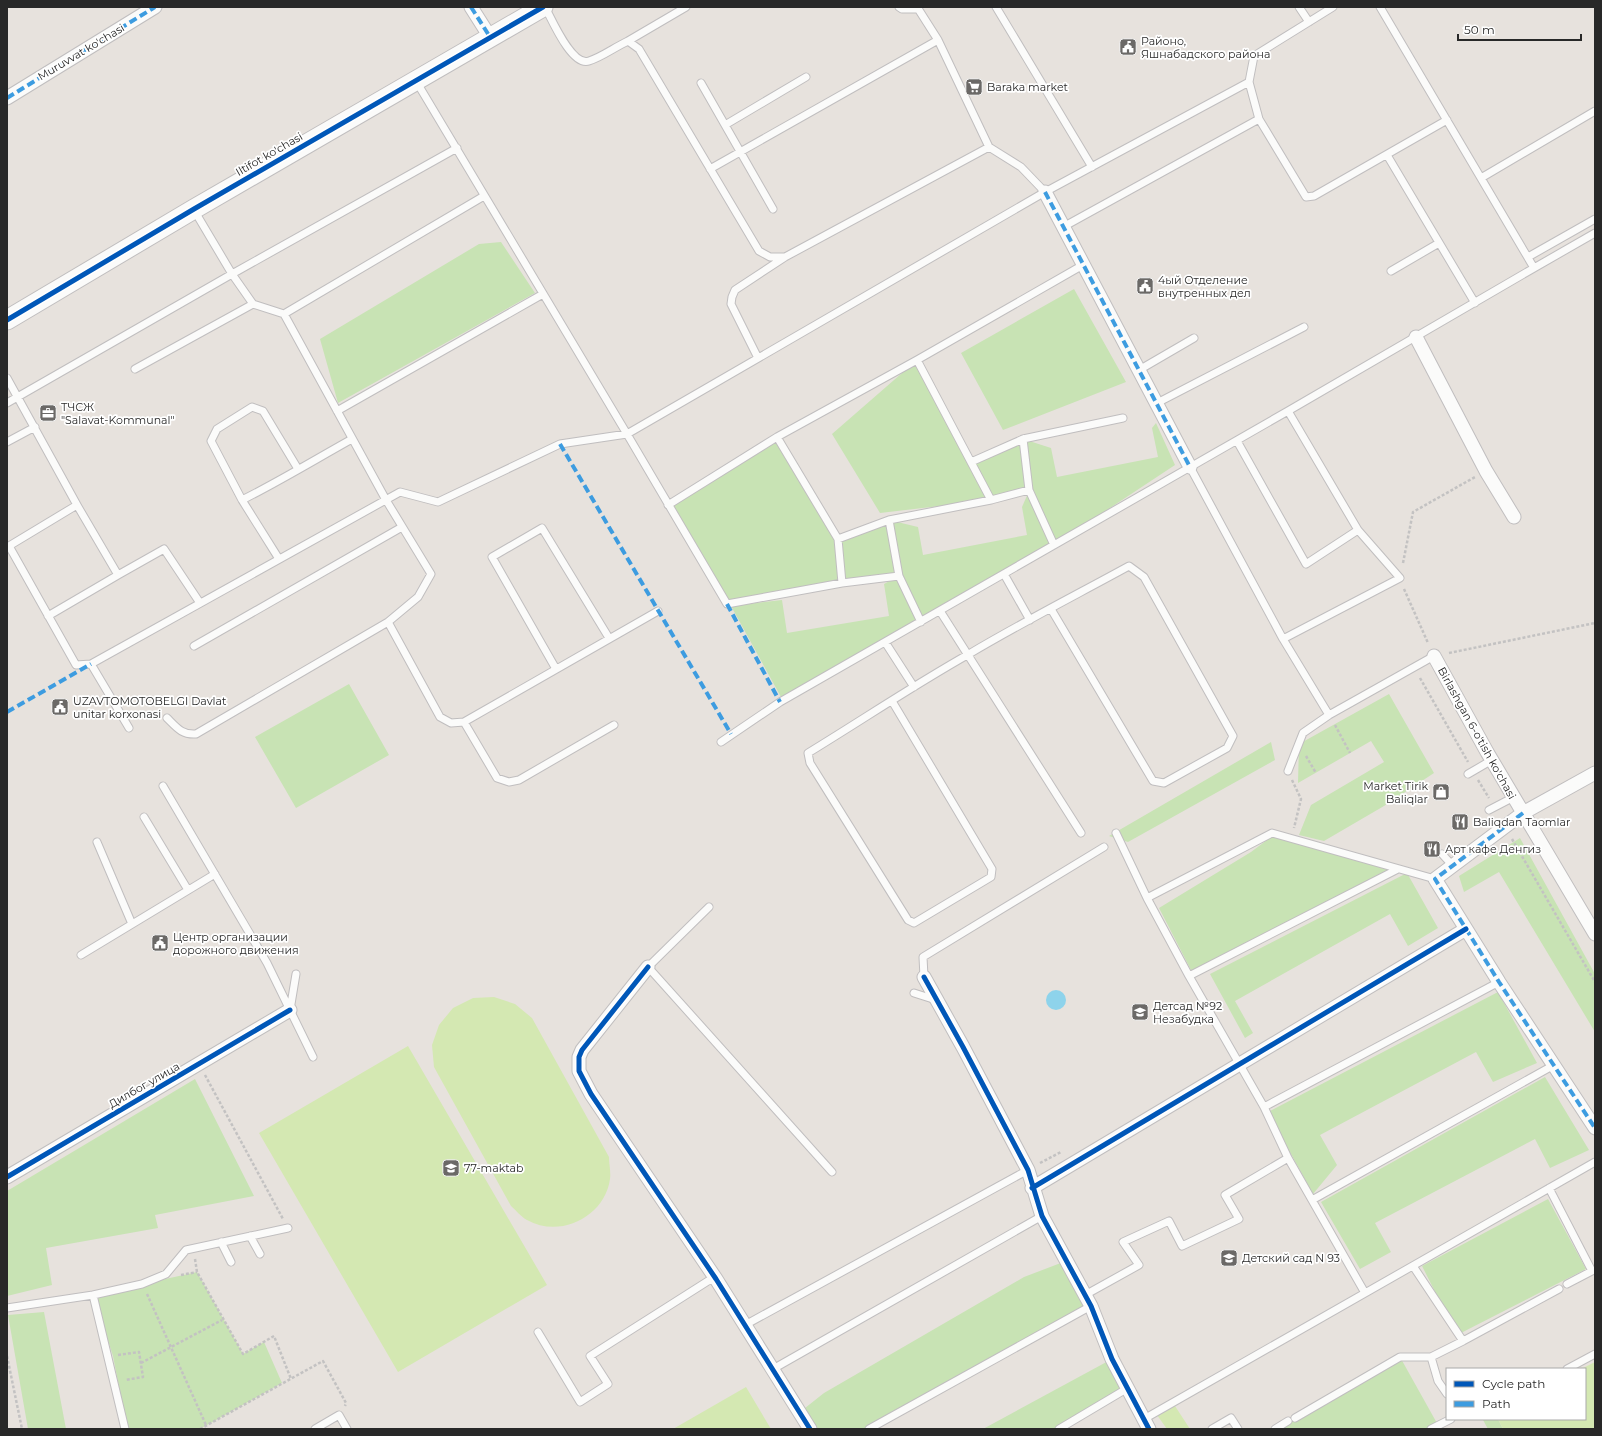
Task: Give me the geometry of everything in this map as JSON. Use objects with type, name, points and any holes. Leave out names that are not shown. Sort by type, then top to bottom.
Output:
[{"type":"street","name":"Muruvvat ko'chasi","points":[[7,98],[155,7]]},
{"type":"street","points":[[471,7],[490,37]]},
{"type":"street","name":"Iltifot ko'chasi","points":[[7,320],[194,209],[544,7]]},
{"type":"street","points":[[1045,192],[1190,467]]},
{"type":"street","points":[[1416,337],[1486,471],[1514,517]]},
{"type":"street","name":"Birlashgan 6-o'tish ko'chasi","points":[[1434,656],[1492,760],[1595,934]]},
{"type":"street","points":[[1595,773],[1523,813],[1436,879],[1499,982],[1595,1128]]},
{"type":"street","points":[[1032,1188],[1466,930]]},
{"type":"street","points":[[648,968],[582,1050],[579,1057],[579,1071],[591,1094],[716,1279],[810,1429]]},
{"type":"street","points":[[924,977],[936,1000],[967,1044],[1028,1170],[1032,1188],[1042,1216],[1088,1300],[1112,1359],[1146,1424]]},
{"type":"street","name":"Дилбог улица","points":[[7,1177],[290,1010]]},
{"type":"lane","points":[[544,7],[570,52],[578,60],[588,62],[628,41],[686,7]]},
{"type":"lane","points":[[899,7],[902,9],[918,8],[938,40],[989,147],[1021,167],[1045,192]]},
{"type":"lane","points":[[996,7],[1092,167]]},
{"type":"lane","points":[[1299,7],[1309,22]]},
{"type":"lane","points":[[1333,7],[1254,56],[1250,82],[1259,119],[1306,197],[1314,196],[1447,120]]},
{"type":"lane","points":[[1380,7],[1534,268]]},
{"type":"lane","points":[[710,169],[938,40]]},
{"type":"lane","points":[[628,41],[639,49],[759,251],[770,257],[785,257]]},
{"type":"lane","points":[[725,125],[806,77]]},
{"type":"lane","points":[[416,81],[627,434],[726,604],[842,583],[899,576]]},
{"type":"lane","points":[[77,505],[8,546],[76,665],[91,664],[400,492],[438,502],[560,444],[627,434],[1045,192],[1250,82]]},
{"type":"lane","points":[[701,83],[773,209]]},
{"type":"lane","points":[[1481,178],[1595,111]]},
{"type":"lane","points":[[1063,227],[1259,119]]},
{"type":"lane","points":[[758,358],[731,304],[735,290],[785,257],[989,147]]},
{"type":"lane","points":[[7,403],[232,274],[457,148]]},
{"type":"lane","points":[[1387,155],[1475,303]]},
{"type":"lane","points":[[284,314],[484,196]]},
{"type":"lane","points":[[167,718],[180,731],[188,735],[196,734],[388,622],[418,597],[431,574],[386,500],[284,314],[253,304],[232,274],[194,209]]},
{"type":"lane","points":[[1528,257],[1595,219]]},
{"type":"lane","points":[[721,742],[780,702],[1237,441],[1595,233]]},
{"type":"lane","points":[[1391,271],[1439,243]]},
{"type":"lane","points":[[668,505],[777,437],[917,360],[1083,265]]},
{"type":"lane","points":[[337,411],[544,294]]},
{"type":"lane","points":[[135,369],[253,304]]},
{"type":"lane","points":[[1157,402],[1304,327]]},
{"type":"lane","points":[[1139,370],[1194,338]]},
{"type":"lane","points":[[917,360],[992,500]]},
{"type":"lane","points":[[7,378],[77,505],[118,575]]},
{"type":"lane","points":[[279,559],[242,500],[211,441],[217,428],[252,408],[263,410],[298,469]]},
{"type":"lane","points":[[1283,639],[1400,578],[1358,530],[1288,411]]},
{"type":"lane","points":[[971,462],[1023,439],[1123,418]]},
{"type":"lane","points":[[7,442],[35,427]]},
{"type":"lane","points":[[777,437],[838,539],[842,583]]},
{"type":"lane","points":[[242,500],[352,439]]},
{"type":"lane","points":[[1023,439],[1029,490],[1054,545]]},
{"type":"lane","points":[[1237,441],[1306,564],[1358,530]]},
{"type":"lane","points":[[1190,467],[1283,639],[1329,715]]},
{"type":"lane","points":[[838,539],[889,520],[992,500],[1029,490]]},
{"type":"lane","points":[[889,520],[899,576],[921,622]]},
{"type":"lane","points":[[194,646],[402,527]]},
{"type":"lane","points":[[556,669],[492,557],[542,528],[610,638]]},
{"type":"lane","points":[[48,616],[164,549],[200,604]]},
{"type":"lane","points":[[892,701],[992,869],[991,877],[914,923],[908,920],[904,914],[810,763],[808,753],[914,687],[968,654],[1050,609],[1129,566],[1144,577],[1233,736],[1227,748],[1164,783],[1153,781],[1050,609]]},
{"type":"lane","points":[[1004,574],[1030,620]]},
{"type":"lane","points":[[388,622],[440,717],[451,723],[464,722],[658,611]]},
{"type":"lane","points":[[940,611],[1081,833]]},
{"type":"lane","points":[[885,642],[914,687]]},
{"type":"lane","name":"Birlashgan 6-o'tish ko'chasi","points":[[1288,771],[1303,733],[1329,715],[1434,656]]},
{"type":"lane","points":[[91,664],[129,728]]},
{"type":"lane","points":[[464,722],[497,778],[508,782],[519,780],[614,725]]},
{"type":"lane","points":[[1468,774],[1492,760]]},
{"type":"lane","points":[[163,786],[267,963],[313,1057]]},
{"type":"lane","points":[[1489,810],[1514,797]]},
{"type":"lane","points":[[144,817],[188,890]]},
{"type":"lane","points":[[1116,833],[1147,898],[1189,976],[1234,1055],[1241,1064],[1264,1107],[1288,1158],[1365,1293]]},
{"type":"lane","points":[[1147,898],[1272,833],[1436,879]]},
{"type":"lane","points":[[97,842],[132,924]]},
{"type":"lane","points":[[924,977],[923,957],[1104,847]]},
{"type":"lane","points":[[1442,854],[1453,866]]},
{"type":"lane","points":[[1189,976],[1398,869]]},
{"type":"lane","points":[[81,954],[215,874]]},
{"type":"lane","points":[[709,907],[648,968],[832,1172]]},
{"type":"lane","points":[[290,1010],[296,974]]},
{"type":"lane","points":[[1264,1107],[1499,982]]},
{"type":"lane","points":[[914,993],[936,1000]]},
{"type":"lane","points":[[1312,1200],[1554,1065]]},
{"type":"lane","points":[[870,1429],[1088,1300],[1139,1265],[1123,1242],[1169,1222],[1182,1246],[1239,1219],[1226,1195],[1288,1158]]},
{"type":"lane","points":[[1146,1424],[1365,1293],[1595,1162]]},
{"type":"lane","points":[[745,1325],[1028,1170]]},
{"type":"lane","points":[[1549,1188],[1592,1271],[1567,1284]]},
{"type":"lane","points":[[773,1369],[1042,1216]]},
{"type":"lane","points":[[7,1308],[93,1295],[142,1284],[166,1274],[186,1250],[288,1228]]},
{"type":"lane","points":[[250,1236],[260,1254]]},
{"type":"lane","points":[[221,1242],[231,1262]]},
{"type":"lane","points":[[1413,1266],[1463,1342]]},
{"type":"lane","points":[[538,1332],[580,1402],[608,1384],[590,1356],[708,1281],[716,1279]]},
{"type":"lane","points":[[1275,1429],[1400,1357],[1431,1357],[1463,1342],[1559,1289]]},
{"type":"lane","points":[[93,1295],[125,1429]]},
{"type":"lane","points":[[1570,1368],[1595,1354]]},
{"type":"lane","points":[[1431,1357],[1438,1381],[1446,1393]]},
{"type":"lane","points":[[1059,1429],[1128,1388]]},
{"type":"lane","points":[[315,1429],[340,1415],[347,1429]]},
{"type":"lane","points":[[1212,1429],[1231,1418],[1238,1429]]},
{"type":"lane","points":[[1431,1429],[1449,1420]]},
{"type":"path","points":[[1486,471],[1414,512],[1400,578],[1434,656],[1595,623]]},
{"type":"path","points":[[1329,715],[1350,753]]},
{"type":"path","points":[[1288,771],[1301,799],[1291,838]]},
{"type":"path","points":[[199,1064],[288,1228]]},
{"type":"path","points":[[194,1248],[197,1272],[222,1320],[243,1354],[274,1336],[291,1378]]},
{"type":"path","points":[[142,1284],[206,1425]]},
{"type":"path","points":[[141,1363],[222,1320]]},
{"type":"path","points":[[7,1356],[22,1429]]},
{"type":"path","points":[[200,1429],[323,1361],[346,1403],[340,1415]]},
{"type":"green space","points":[[501,242],[535,293],[338,403],[320,339],[479,244]]},
{"type":"green space","points":[[1074,289],[1126,382],[1003,430],[961,353]]},
{"type":"green space","points":[[917,360],[971,462],[1023,439],[1051,448],[1057,477],[1158,457],[1152,428],[1156,423],[1175,465],[1054,545],[781,697],[731,606],[782,600],[787,633],[889,616],[884,584],[897,577],[728,602],[668,505],[777,437],[838,539],[889,520],[918,527],[923,555],[1027,535],[1022,507],[1029,491],[991,500],[880,513],[832,434]]},
{"type":"green space","points":[[349,684],[389,755],[296,808],[255,737]]},
{"type":"green space","points":[[1389,694],[1434,773],[1384,806],[1324,841],[1299,835],[1311,805],[1384,762],[1371,741],[1298,783],[1299,744]]},
{"type":"green space","points":[[1271,742],[1275,760],[1128,842],[1109,836]]},
{"type":"green space","points":[[1271,837],[1398,869],[1304,913],[1192,972],[1159,908],[1251,852]]},
{"type":"green space","points":[[1520,838],[1595,974],[1595,1032],[1499,872],[1464,892],[1459,876]]},
{"type":"green space","points":[[1407,873],[1438,928],[1408,946],[1390,914],[1235,1001],[1253,1033],[1245,1038],[1210,974]]},
{"type":"green space","points":[[1498,992],[1537,1063],[1493,1082],[1476,1052],[1320,1135],[1337,1165],[1313,1194],[1268,1112]]},
{"type":"green space","points":[[494,997],[515,1004],[532,1018],[609,1157],[610,1179],[600,1204],[591,1213],[567,1225],[554,1227],[540,1225],[525,1219],[511,1206],[434,1067],[432,1045],[439,1025],[453,1008],[473,998]]},
{"type":"green space","points":[[408,1046],[547,1285],[398,1372],[259,1133]]},
{"type":"green space","points":[[1545,1077],[1589,1150],[1550,1168],[1535,1139],[1375,1223],[1391,1252],[1360,1269],[1321,1202]]},
{"type":"green space","points":[[195,1079],[254,1196],[155,1215],[158,1228],[46,1248],[52,1285],[7,1296],[7,1191]]},
{"type":"green space","points":[[1548,1199],[1586,1269],[1457,1335],[1422,1266]]},
{"type":"green space","points":[[1066,1261],[1091,1306],[869,1429],[810,1429],[800,1412],[824,1393],[1024,1277]]},
{"type":"green space","points":[[197,1272],[243,1354],[264,1342],[282,1383],[200,1429],[127,1429],[113,1356],[93,1295]]},
{"type":"green space","points":[[44,1312],[66,1429],[28,1429],[8,1315]]},
{"type":"green space","points":[[1400,1357],[1438,1425],[1431,1429],[1275,1429]]},
{"type":"green space","points":[[1112,1359],[1128,1388],[1059,1429],[983,1429]]},
{"type":"green space","points":[[1595,1362],[1595,1429],[1503,1429],[1498,1420],[1586,1420],[1586,1368],[1583,1368]]},
{"type":"green space","points":[[746,1387],[771,1429],[673,1429]]},
{"type":"green space","points":[[1175,1406],[1190,1429],[1167,1429],[1157,1415]]},
{"type":"green space","points":[[1483,1420],[1498,1420],[1503,1429],[1488,1429]]},
{"type":"water","points":[[1056,990],[1063,993],[1066,1000],[1063,1007],[1056,1010],[1049,1007],[1046,1000],[1049,993]]},
{"type":"marked path","points":[[7,98],[155,7]]},
{"type":"marked path","points":[[471,7],[490,37]]},
{"type":"marked path","points":[[1045,192],[1190,467]]},
{"type":"marked path","points":[[560,444],[731,734]]},
{"type":"marked path","points":[[727,604],[780,702]]},
{"type":"marked path","points":[[7,712],[91,664]]},
{"type":"marked path","points":[[1523,813],[1435,879],[1499,982],[1595,1128]]},
{"type":"cycle path","points":[[7,320],[194,209],[543,7]]},
{"type":"cycle path","points":[[1032,1188],[1466,929]]},
{"type":"cycle path","points":[[648,967],[582,1050],[579,1057],[579,1071],[591,1094],[716,1279],[810,1429]]},
{"type":"cycle path","points":[[924,977],[1028,1170],[1042,1216],[1091,1306],[1112,1359],[1149,1429]]},
{"type":"cycle path","points":[[7,1177],[290,1010]]},
{"type":"place","name":"Районо, Яшнабадского района","points":[[1128,47]]},
{"type":"place","name":"Baraka market","points":[[974,87]]},
{"type":"place","name":"4ый Отделение внутренных дел","points":[[1145,286]]},
{"type":"place","name":"ТЧСЖ \"Salavat-Kommunal\"","points":[[48,413]]},
{"type":"place","name":"UZAVTOMOTOBELGI Davlat unitar korxonasi","points":[[60,707]]},
{"type":"place","name":"Market Tirik Baliqlar","points":[[1441,792]]},
{"type":"place","name":"Baliqdan Taomlar","points":[[1460,822]]},
{"type":"place","name":"Арт кафе Денгиз","points":[[1432,849]]},
{"type":"place","name":"Центр организации дорожного движения","points":[[160,943]]},
{"type":"place","name":"Детсад №92 Незабудка","points":[[1140,1012]]},
{"type":"place","name":"77-maktab","points":[[451,1168]]},
{"type":"place","name":"Детский сад N 93","points":[[1229,1258]]}]
